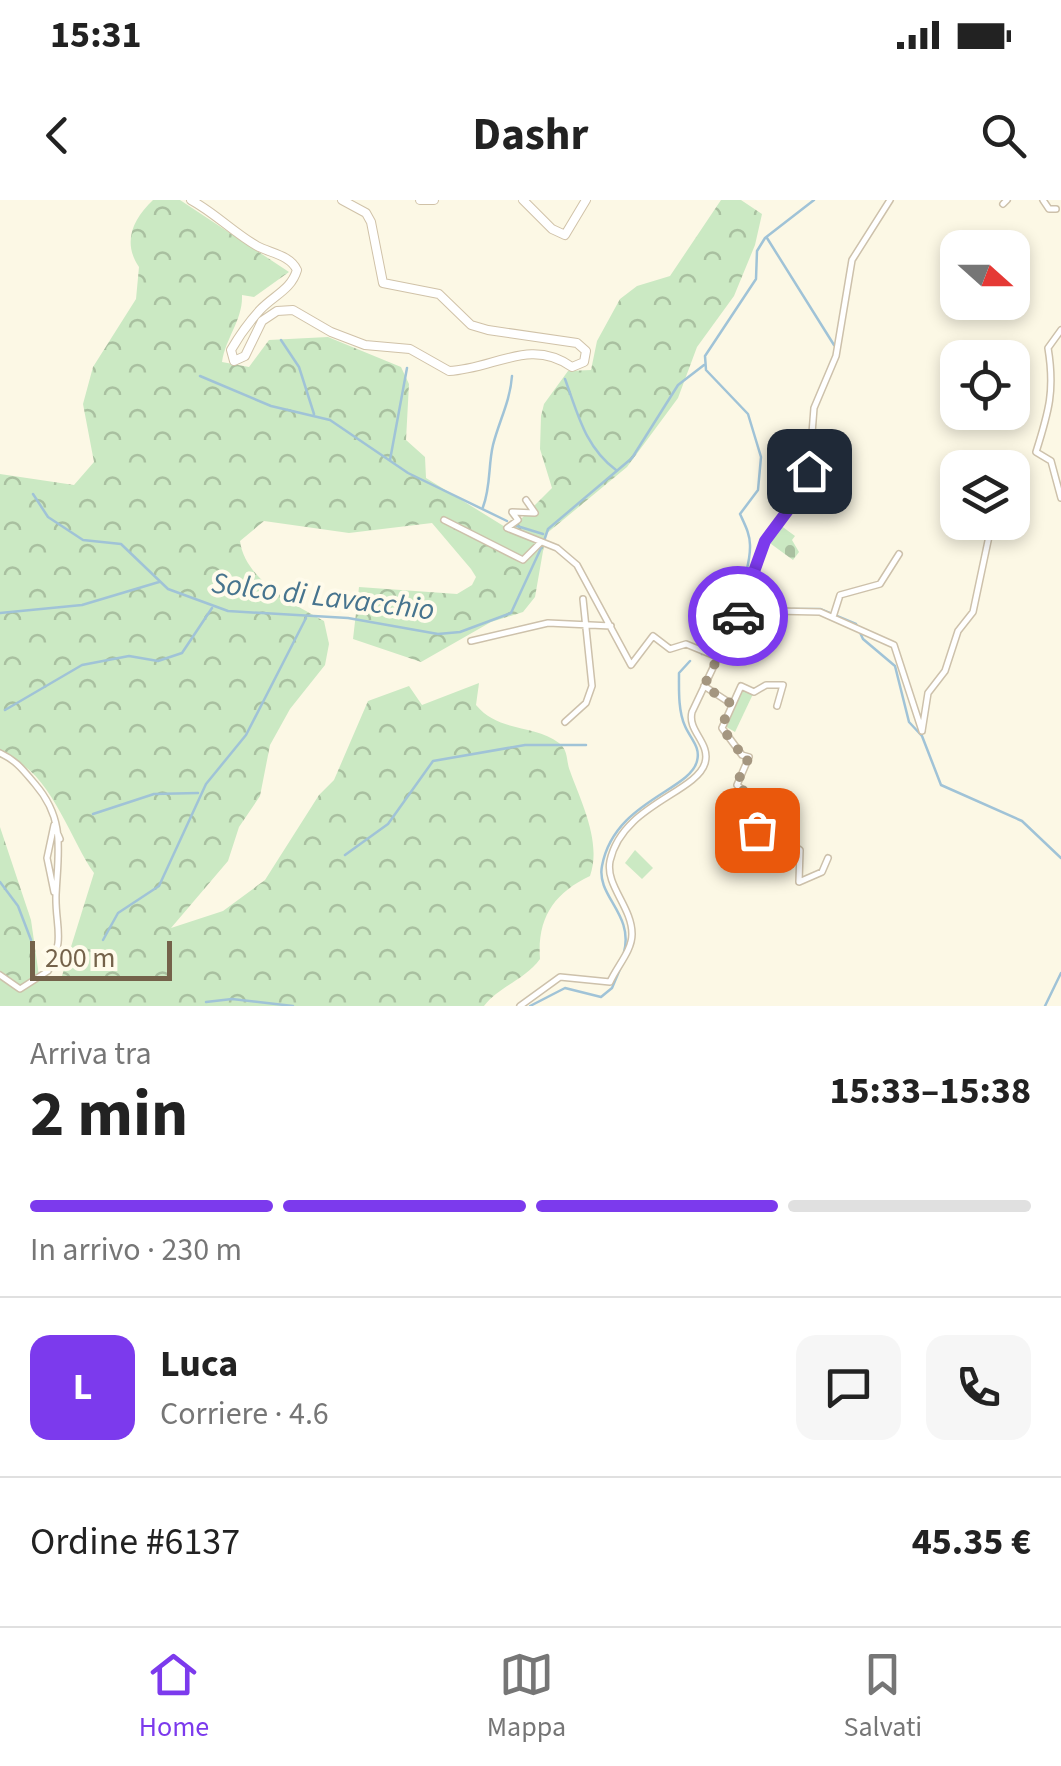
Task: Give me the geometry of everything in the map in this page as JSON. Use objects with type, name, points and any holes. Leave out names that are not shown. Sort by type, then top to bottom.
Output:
[{"type":"main road","points":[[191,200],[232,224],[253,244],[294,262],[297,270],[292,284],[260,310],[237,340],[231,350],[234,361],[245,356],[260,323],[282,310],[298,311],[324,328],[365,345],[410,349],[449,371],[528,352],[548,354],[577,368],[587,358],[584,346],[577,343],[479,328],[439,294],[383,283],[371,222],[366,214],[342,200]]},
{"type":"main road","points":[[420,200],[434,200]]},
{"type":"main road","points":[[523,200],[552,229],[565,234],[586,200]]},
{"type":"street","points":[[520,1006],[560,977],[610,982],[624,955],[630,924],[610,878],[610,859],[642,813],[690,782],[704,766],[705,749],[690,720],[748,592],[765,541],[800,494],[809,471],[814,408],[836,356],[852,260],[890,200]]},
{"type":"street","points":[[1043,200],[1050,209],[1056,209]]},
{"type":"street","points":[[1061,330],[1048,348],[1054,368],[1052,398],[1036,452],[1052,461],[1061,498]]},
{"type":"street","points":[[526,500],[535,513],[512,512],[518,521],[506,525],[540,544],[558,548],[577,565],[631,664],[653,636],[670,649],[686,644],[720,658]]},
{"type":"street","points":[[444,520],[523,560],[540,544]]},
{"type":"street","points":[[748,592],[775,611],[810,610],[894,644],[922,730],[928,693],[945,671],[958,631],[973,612],[988,540]]},
{"type":"street","points":[[833,617],[840,594],[885,580],[899,554]]},
{"type":"street","points":[[565,722],[591,694],[582,599]]},
{"type":"street","points":[[471,641],[539,624],[610,626]]},
{"type":"street","points":[[777,706],[783,685],[766,685],[754,692],[741,686],[730,703],[722,728],[742,755],[749,757],[736,785],[756,800],[757,830],[763,832],[778,797],[784,796],[784,835],[801,854],[799,882],[822,872],[828,858]]},
{"type":"street","points":[[704,686],[730,703]]},
{"type":"street","points":[[0,753],[25,768],[58,820],[56,898]]},
{"type":"street","points":[[0,976],[20,989],[51,968],[62,928],[47,858],[54,825],[60,839]]},
{"type":"green space","points":[[153,200],[180,200],[289,272],[254,297],[242,295],[222,362],[249,367],[269,340],[328,337],[401,367],[409,384],[406,440],[425,457],[426,478],[510,530],[552,488],[540,449],[544,404],[568,371],[591,370],[597,341],[620,299],[637,286],[670,276],[721,200],[741,200],[762,214],[755,245],[734,296],[697,347],[678,398],[627,467],[546,534],[535,597],[523,612],[491,622],[421,662],[353,639],[359,587],[457,594],[472,585],[476,577],[471,569],[432,523],[349,533],[264,521],[240,541],[251,568],[261,579],[324,621],[329,644],[325,665],[290,709],[270,745],[260,796],[239,827],[228,861],[171,928],[223,911],[265,880],[319,795],[334,780],[368,701],[409,686],[422,705],[479,683],[476,705],[485,714],[549,737],[562,746],[589,822],[593,850],[590,876],[567,890],[550,908],[541,931],[540,959],[484,1006],[0,1006],[0,827],[31,920],[39,976],[61,979],[94,873],[43,785],[16,761],[0,758],[0,474],[74,485],[94,462],[83,404],[93,367],[136,299],[139,267],[131,249],[132,231]]},
{"type":"green space","points":[[780,525],[795,536],[792,540],[799,552],[793,560],[767,541]]},
{"type":"green space","points":[[741,688],[753,694],[735,732],[723,725]]},
{"type":"green space","points":[[635,850],[653,868],[642,879],[625,863]]},
{"type":"waterway","points":[[702,654],[720,635],[742,588],[750,545],[740,514],[758,490],[761,457],[748,414],[706,370],[705,356],[756,279],[757,251],[765,238],[814,200]]},
{"type":"waterway","points":[[767,238],[834,345]]},
{"type":"waterway","points":[[281,340],[299,367],[314,414]]},
{"type":"waterway","name":"Solco di Lavacchio","points":[[544,541],[548,529],[632,458],[678,385],[704,365]]},
{"type":"waterway","points":[[390,460],[407,368]]},
{"type":"waterway","points":[[200,376],[271,406],[330,420],[408,473],[507,521]]},
{"type":"waterway","points":[[483,507],[493,445],[512,376]]},
{"type":"waterway","points":[[565,379],[590,440],[616,470]]},
{"type":"waterway","name":"Solco di Lavacchio","points":[[33,494],[48,517],[83,540],[121,544],[168,589],[228,611],[348,618],[438,634],[460,632],[511,613],[542,546]]},
{"type":"waterway","points":[[517,526],[543,534]]},
{"type":"waterway","points":[[0,613],[82,605],[159,582]]},
{"type":"waterway","points":[[753,591],[786,609]]},
{"type":"waterway","points":[[5,710],[82,665],[129,656],[158,661],[182,653],[212,608]]},
{"type":"waterway","points":[[793,609],[820,609],[856,624],[863,639],[895,666],[909,722],[922,736],[941,785],[1022,821],[1061,858]]},
{"type":"waterway","points":[[103,940],[118,913],[159,886],[206,784],[246,735],[306,618]]},
{"type":"waterway","points":[[624,952],[624,927],[604,887],[602,866],[609,844],[621,826],[681,781],[697,761],[696,747],[683,720],[679,700],[679,673],[690,661]]},
{"type":"waterway","points":[[345,855],[388,824],[433,761],[525,745],[586,745]]},
{"type":"waterway","points":[[93,814],[154,794],[198,793]]},
{"type":"waterway","points":[[0,882],[18,906],[31,940]]},
{"type":"waterway","points":[[530,1006],[565,988],[601,997],[612,988],[620,969]]},
{"type":"waterway","points":[[1045,1006],[1061,973]]},
{"type":"waterway","points":[[206,1002],[232,999],[293,1006]]},
{"type":"way so far","points":[[738,616],[704,686],[730,703],[722,728],[742,755],[746,753],[749,757],[736,785],[756,800],[757,830]]},
{"type":"route","points":[[738,616],[765,541],[795,502],[809,471]]}]
